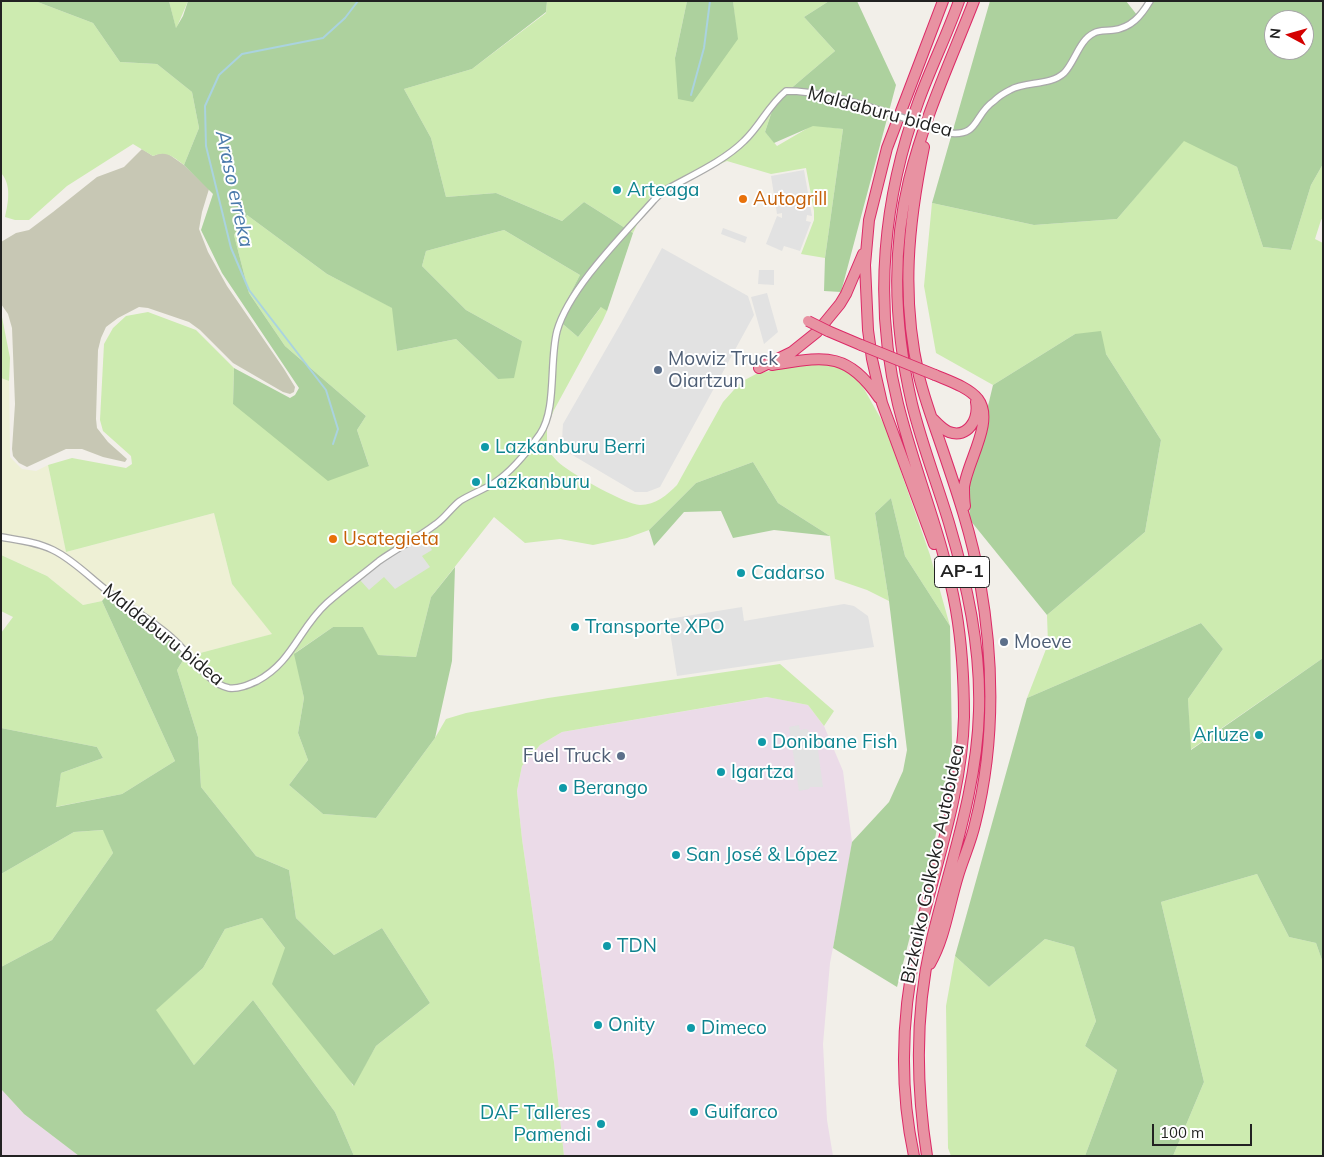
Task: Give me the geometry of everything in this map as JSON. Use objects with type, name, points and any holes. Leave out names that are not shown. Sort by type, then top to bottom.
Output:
[{"type":"highway","points":[[942,552],[933,542],[882,403],[872,359],[868,330],[865,290],[865,248],[869,220],[887,148],[943,1]]},
{"type":"highway","name":"Bizkaiko Golkoko Autobidea","points":[[914,1156],[909,1134],[905,1088],[905,1041],[910,986],[918,941],[950,820],[958,779],[963,735],[964,674],[956,609],[942,552],[916,470],[895,389],[886,333],[884,268],[892,196],[899,160],[918,101],[960,1]]},
{"type":"highway","name":"Bizkaiko Golkoko Autobidea","points":[[928,1156],[918,1085],[921,1013],[932,942],[968,799],[977,740],[979,702],[975,643],[967,593],[948,521],[926,454],[913,405],[899,330],[897,289],[901,223],[908,182],[936,95],[974,1]]},
{"type":"highway","points":[[923,134],[925,143],[911,222],[908,288],[912,341],[919,377],[966,520],[980,580],[989,643],[990,706],[987,752],[975,825],[957,879],[937,952],[926,972]]},
{"type":"highway","points":[[865,248],[846,294],[817,332],[792,352],[759,368],[819,359],[843,363],[863,377],[882,403]]},
{"type":"highway","points":[[804,319],[828,331],[964,388],[973,394],[982,405],[984,424],[964,487],[966,520]]},
{"type":"highway","points":[[931,417],[941,427],[950,432],[958,433],[965,430],[971,426],[978,413],[973,394]]},
{"type":"street","name":"Maldaburu bidea","points":[[1,538],[52,549],[70,560],[107,591],[172,638],[219,684],[229,688],[240,688],[250,684],[276,668],[324,606],[340,592],[380,561],[438,523],[460,502],[495,482],[531,446],[541,433],[548,417],[554,348],[557,330],[564,312],[603,258],[662,192],[734,150],[750,135],[773,102],[786,91],[822,93],[948,133],[958,134],[974,127],[993,101],[1002,97],[1010,90],[1043,82],[1064,73],[1087,38],[1094,32],[1128,26],[1143,12],[1150,1]]},
{"type":"shaded area","points":[[142,149],[153,156],[167,153],[184,165],[209,189],[199,229],[208,252],[227,286],[284,369],[295,387],[294,392],[290,394],[283,392],[233,363],[200,330],[189,322],[148,308],[139,307],[106,327],[98,350],[97,428],[108,442],[127,459],[125,462],[103,457],[82,449],[66,449],[27,467],[19,463],[13,456],[12,449],[15,404],[12,328],[8,314],[1,304],[1,242],[16,233],[29,230],[97,177],[124,167]]},
{"type":"shaded area","points":[[804,170],[812,216],[807,215],[806,221],[811,222],[800,251],[784,246],[782,251],[766,244],[777,216],[782,218],[782,213],[777,214],[771,176]]},
{"type":"shaded area","points":[[723,228],[747,237],[745,243],[721,234]]},
{"type":"shaded area","name":"Mowiz Truck Oiartzun","points":[[662,248],[748,296],[754,315],[660,487],[647,492],[635,492],[569,453],[562,440],[563,424]]},
{"type":"shaded area","points":[[759,270],[774,270],[774,285],[758,284]]},
{"type":"shaded area","points":[[767,293],[778,332],[764,344],[751,297]]},
{"type":"shaded area","points":[[1,378],[9,381],[10,457],[22,469],[36,471],[48,465],[66,552],[214,513],[232,584],[273,634],[185,657],[147,618],[107,594],[102,601],[83,605],[47,576],[1,555]]},
{"type":"shaded area","name":"Usategieta","points":[[424,535],[432,550],[422,556],[430,567],[395,589],[384,577],[369,590],[360,580],[386,558]]},
{"type":"shaded area","points":[[844,604],[854,606],[868,616],[874,647],[677,676],[668,619],[742,607],[744,621]]},
{"type":"shaded area","points":[[768,697],[808,705],[824,726],[843,771],[852,842],[830,963],[823,1044],[827,1120],[833,1156],[564,1156],[554,1062],[522,839],[517,791],[522,766],[540,745],[562,732]]},
{"type":"shaded area","points":[[799,725],[800,730],[807,729],[814,738],[818,750],[823,787],[810,787],[809,789],[799,791],[789,727]]},
{"type":"shaded area","points":[[1,1089],[24,1114],[79,1156],[1,1156]]},
{"type":"green space","points":[[1,1],[35,1],[93,23],[120,62],[157,64],[192,92],[199,128],[184,165],[170,155],[158,154],[153,156],[133,144],[67,186],[29,220],[15,220],[5,217],[8,189],[1,173]]},
{"type":"green space","points":[[35,1],[169,1],[176,28],[183,16],[188,1],[547,1],[546,12],[472,69],[404,89],[431,138],[446,197],[496,193],[562,221],[584,202],[633,233],[607,311],[601,307],[578,337],[557,319],[580,275],[504,230],[426,251],[422,266],[466,310],[522,341],[514,378],[498,379],[456,339],[397,351],[392,308],[327,274],[247,215],[234,235],[249,293],[285,346],[366,416],[357,430],[369,466],[328,481],[233,404],[234,368],[290,398],[295,395],[299,388],[222,273],[201,230],[213,194],[184,165],[199,128],[192,92],[157,64],[120,62],[93,23]]},
{"type":"green space","points":[[169,1],[188,1],[176,29]]},
{"type":"green space","points":[[547,1],[687,1],[675,58],[737,39],[733,1],[829,1],[804,17],[835,51],[775,102],[765,132],[777,146],[813,125],[843,129],[825,258],[801,254],[814,220],[806,168],[771,174],[727,161],[652,193],[633,233],[584,202],[562,221],[496,193],[446,197],[431,138],[404,89],[472,69],[546,13]]},
{"type":"green space","points":[[687,1],[733,1],[738,39],[693,102],[678,99],[675,58]]},
{"type":"green space","points":[[829,1],[857,1],[896,85],[841,292],[824,291],[825,258],[843,129],[813,126],[774,143],[765,132],[775,102],[835,51],[804,17]]},
{"type":"green space","points":[[990,1],[1126,1],[1137,15],[1150,1],[1323,1],[1323,164],[1311,185],[1291,250],[1263,247],[1237,167],[1184,141],[1117,219],[1034,225],[932,203]]},
{"type":"green space","points":[[1184,140],[1237,167],[1263,247],[1291,250],[1311,185],[1323,164],[1323,218],[1315,239],[1323,243],[1323,658],[1190,750],[1188,699],[1223,649],[1201,623],[1027,698],[1048,644],[1047,615],[1145,532],[1161,440],[1106,354],[1075,334],[993,385],[936,353],[924,286],[932,203],[1034,225],[1117,219]]},
{"type":"green space","points":[[247,215],[327,274],[393,308],[397,351],[456,339],[498,379],[522,341],[466,310],[422,266],[426,251],[504,230],[580,275],[557,319],[578,337],[602,306],[607,311],[554,410],[547,427],[547,449],[569,471],[623,500],[640,505],[656,501],[677,485],[723,402],[741,382],[756,374],[801,364],[819,363],[841,367],[859,380],[885,426],[930,555],[950,626],[905,556],[891,498],[875,513],[889,601],[867,590],[835,579],[830,536],[778,503],[753,462],[696,483],[649,530],[627,538],[593,545],[560,539],[525,543],[494,517],[431,597],[416,657],[377,655],[363,627],[333,627],[295,653],[304,698],[298,733],[308,760],[289,785],[323,814],[376,818],[435,738],[446,719],[466,713],[548,698],[780,664],[834,711],[824,726],[808,705],[767,697],[562,732],[540,745],[522,766],[517,791],[522,839],[554,1062],[564,1156],[354,1156],[335,1112],[253,1000],[194,1065],[155,1010],[203,968],[225,929],[262,918],[285,948],[353,1086],[376,1046],[430,1003],[382,928],[334,955],[296,918],[289,870],[256,856],[201,787],[198,737],[177,670],[185,657],[272,634],[232,584],[214,513],[66,552],[48,465],[72,458],[126,468],[132,464],[131,456],[103,431],[100,420],[104,344],[113,328],[126,316],[148,312],[196,330],[234,368],[233,404],[369,466],[357,430],[366,416],[285,346],[249,293],[234,235]]},
{"type":"green space","points":[[1,312],[10,358],[9,381],[1,378]]},
{"type":"green space","points":[[1101,331],[1106,354],[1161,440],[1145,532],[1047,615],[970,520],[968,490],[993,385],[1075,334]]},
{"type":"green space","points":[[753,462],[778,503],[830,536],[774,530],[733,538],[721,511],[684,512],[654,546],[649,530],[696,483]]},
{"type":"green space","points":[[891,498],[905,556],[950,626],[952,745],[935,839],[897,987],[833,948],[852,842],[889,802],[903,771],[907,750],[889,601],[875,513]]},
{"type":"green space","points":[[1,555],[47,576],[83,605],[102,601],[175,761],[122,794],[55,807],[61,773],[103,758],[97,747],[1,728],[1,633],[13,617],[1,611]]},
{"type":"green space","points":[[455,567],[452,661],[435,738],[376,818],[323,814],[289,785],[308,760],[298,733],[304,698],[294,654],[333,627],[363,627],[378,655],[416,657],[431,597]]},
{"type":"green space","points":[[108,594],[147,618],[185,657],[177,670],[198,737],[201,787],[256,856],[289,870],[296,918],[334,955],[382,928],[430,1003],[376,1046],[354,1086],[272,984],[285,948],[262,918],[225,929],[203,968],[156,1010],[194,1065],[253,1000],[335,1112],[354,1156],[79,1156],[24,1114],[1,1089],[1,967],[52,940],[113,853],[103,830],[74,832],[1,874],[1,728],[97,747],[103,758],[61,773],[56,807],[122,794],[175,761],[102,601]]},
{"type":"green space","points":[[1201,623],[1223,649],[1188,699],[1191,750],[1323,658],[1323,963],[1316,943],[1289,937],[1257,874],[1161,902],[1204,1082],[1173,1156],[1085,1156],[1117,1070],[1085,1046],[1096,1021],[1074,947],[1045,939],[989,987],[955,956],[1027,698]]},
{"type":"green space","points":[[104,830],[113,853],[52,940],[1,967],[1,874],[74,832]]},
{"type":"green space","points":[[1257,874],[1289,937],[1316,943],[1323,963],[1323,1156],[1173,1156],[1204,1082],[1161,902]]},
{"type":"green space","points":[[1045,939],[1074,947],[1096,1021],[1085,1046],[1117,1070],[1085,1156],[951,1156],[948,1148],[946,1006],[955,956],[989,987]]},
{"type":"waterway","name":"Araso erreka","points":[[333,444],[338,429],[326,390],[249,290],[231,248],[206,146],[205,106],[219,75],[242,54],[323,38],[345,18],[358,1]]},
{"type":"waterway","points":[[691,95],[704,48],[710,1]]},
{"type":"place","name":"Arteaga","points":[[617,190]]},
{"type":"place","name":"Autogrill","points":[[743,199]]},
{"type":"place","name":"Mowiz Truck Oiartzun","points":[[658,370]]},
{"type":"place","name":"Lazkanburu Berri","points":[[485,447]]},
{"type":"place","name":"Lazkanburu","points":[[476,482]]},
{"type":"place","name":"Usategieta","points":[[333,539]]},
{"type":"place","name":"Cadarso","points":[[741,573]]},
{"type":"place","name":"Transporte XPO","points":[[575,627]]},
{"type":"place","name":"Moeve","points":[[1004,642]]},
{"type":"place","name":"Arluze","points":[[1259,735]]},
{"type":"place","name":"Donibane Fish","points":[[762,742]]},
{"type":"place","name":"Fuel Truck","points":[[621,756]]},
{"type":"place","name":"Igartza","points":[[721,772]]},
{"type":"place","name":"Berango","points":[[563,788]]},
{"type":"place","name":"San José & López","points":[[676,855]]},
{"type":"place","name":"TDN","points":[[607,946]]},
{"type":"place","name":"Onity","points":[[598,1025]]},
{"type":"place","name":"Dimeco","points":[[691,1028]]},
{"type":"place","name":"Guifarco","points":[[694,1112]]},
{"type":"place","name":"DAF Talleres Pamendi","points":[[601,1124]]}]
